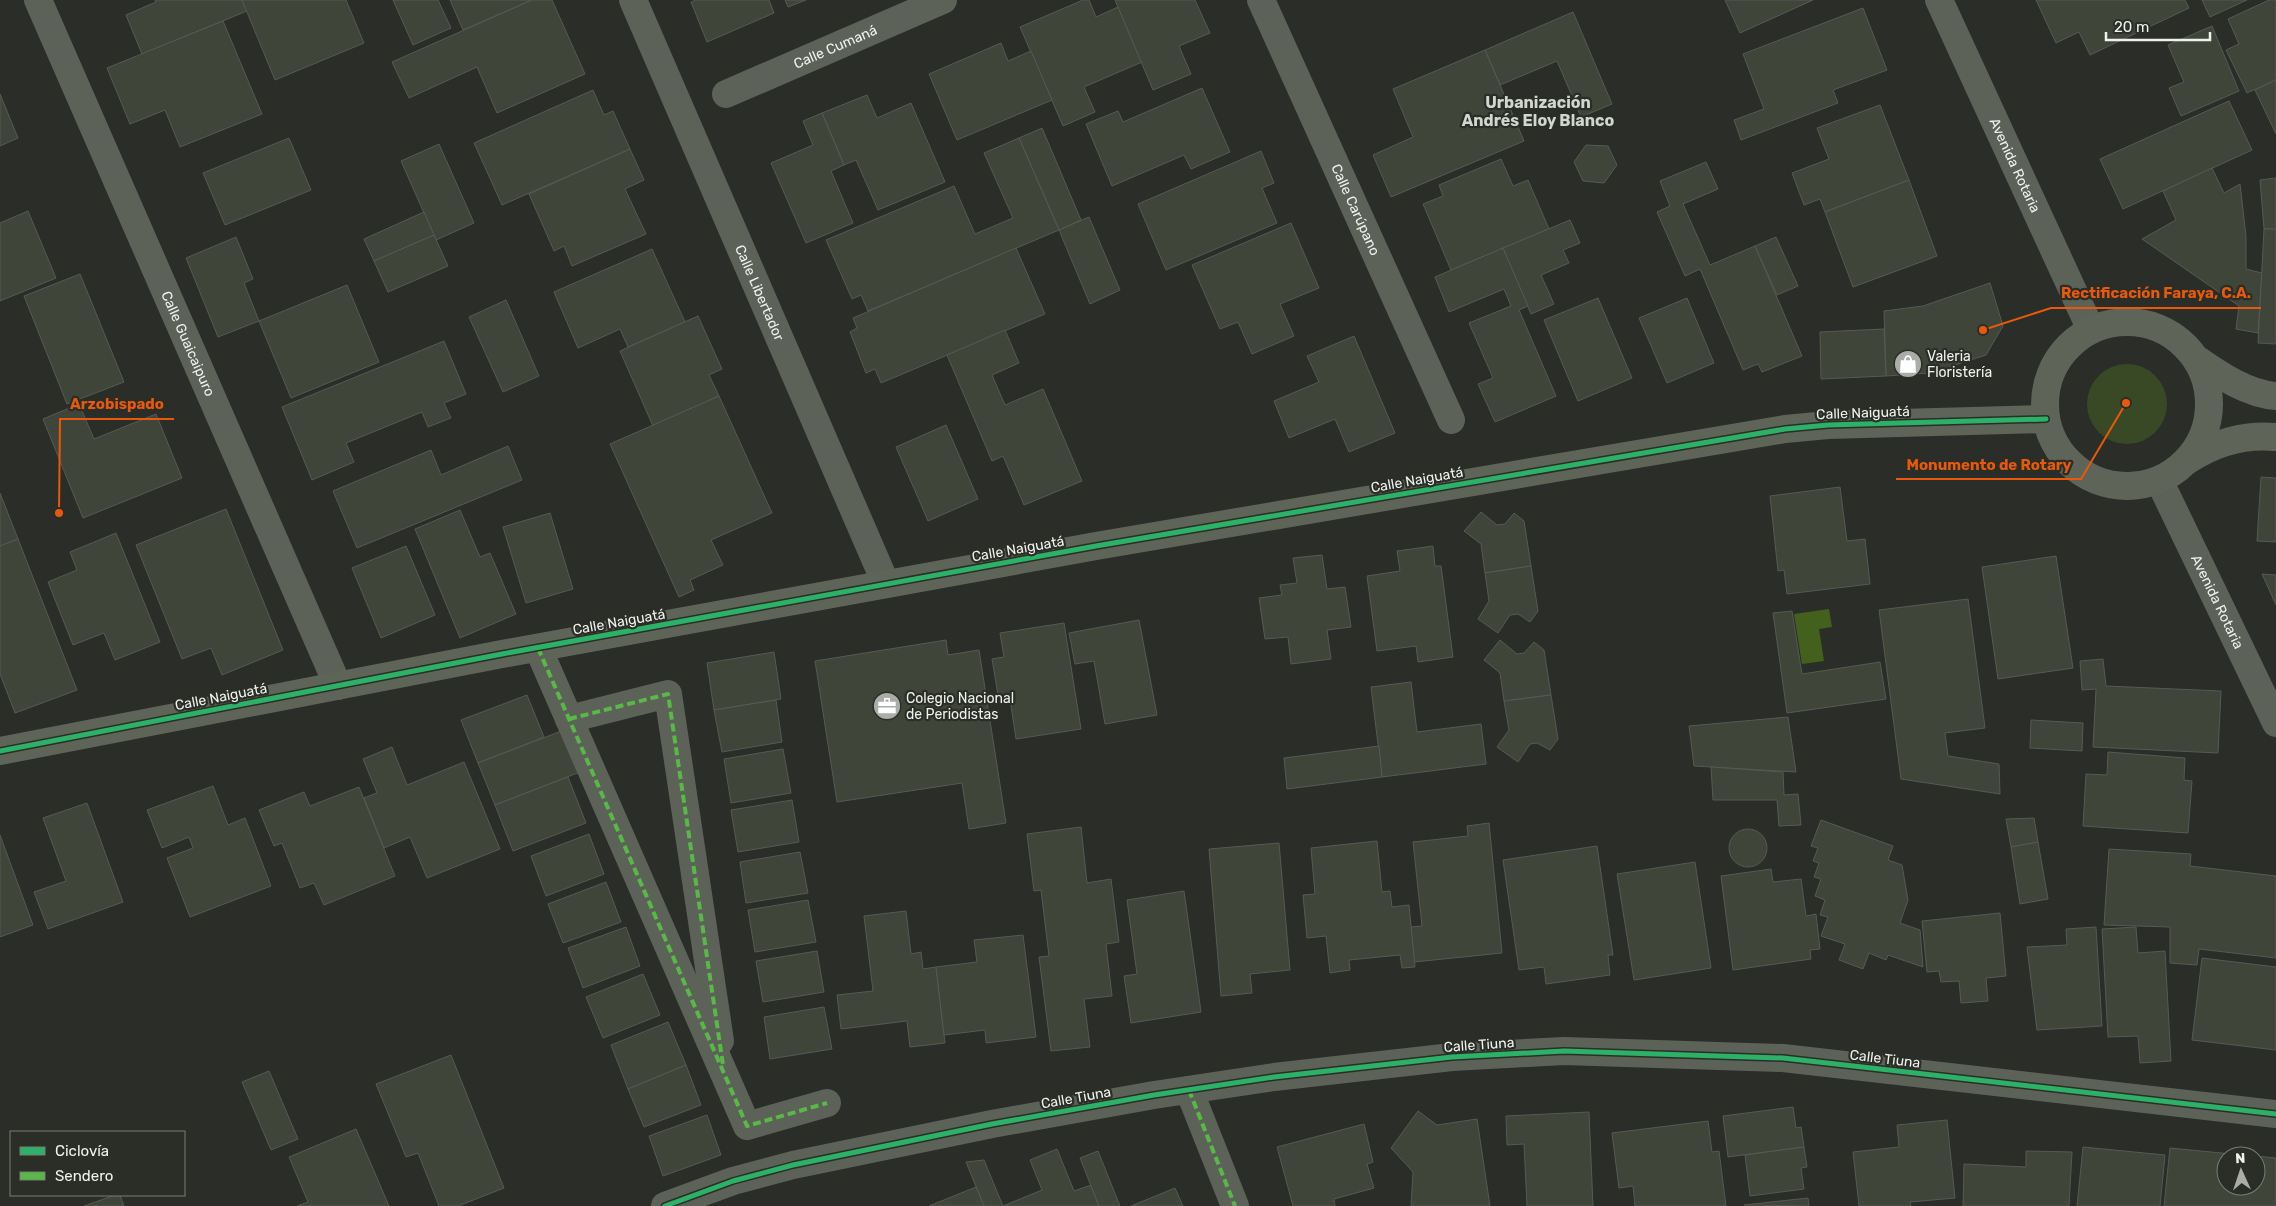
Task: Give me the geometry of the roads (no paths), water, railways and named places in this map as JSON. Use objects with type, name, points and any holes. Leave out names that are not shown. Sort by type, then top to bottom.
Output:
[{"type":"street","name":"Calle Guaicaipuro","points":[[38,0],[338,686]]},
{"type":"street","name":"Calle Libertador","points":[[633,0],[886,584]]},
{"type":"street","name":"Calle Cumaná","points":[[726,94],[943,0]]},
{"type":"street","name":"Calle Carúpano","points":[[1261,0],[1451,420]]},
{"type":"street","name":"Avenida Rotaria","points":[[1939,0],[2092,330]]},
{"type":"street","points":[[2188,460],[2200,443],[2208,423],[2210,401],[2207,380],[2198,360],[2184,344],[2166,331],[2145,323],[2124,322],[2103,325],[2082,334],[2066,348],[2053,365],[2046,385],[2044,407],[2048,428],[2056,448],[2070,464],[2088,477],[2108,485],[2130,486],[2159,480],[2213,446],[2251,437],[2276,437]]},
{"type":"street","points":[[2198,360],[2260,394],[2276,396]]},
{"type":"street","name":"Calle Naiguatá","points":[[0,751],[538,648],[1096,546],[1785,429],[1828,425],[2046,418]]},
{"type":"street","name":"Avenida Rotaria","points":[[2159,480],[2276,723]]},
{"type":"street","points":[[538,648],[746,1126],[827,1103]]},
{"type":"street","points":[[569,719],[668,694],[725,1076]]},
{"type":"street","name":"Calle Tiuna","points":[[665,1206],[733,1181],[854,1152],[1034,1116],[1274,1077],[1452,1057],[1564,1052],[1783,1058],[2276,1114]]},
{"type":"street","points":[[1189,1090],[1235,1206]]},
{"type":"place","name":"Rectificación Faraya, C.A.","points":[[1983,330]]},
{"type":"place","name":"Valeria Floristería","points":[[1908,364]]},
{"type":"place","name":"Monumento de Rotary","points":[[2126,403]]},
{"type":"place","name":"Arzobispado","points":[[59,513]]},
{"type":"place","name":"Colegio Nacional de Periodistas","points":[[887,706]]},
{"type":"district","name":"Urbanización Andrés Eloy Blanco","points":[[1538,111]]}]
